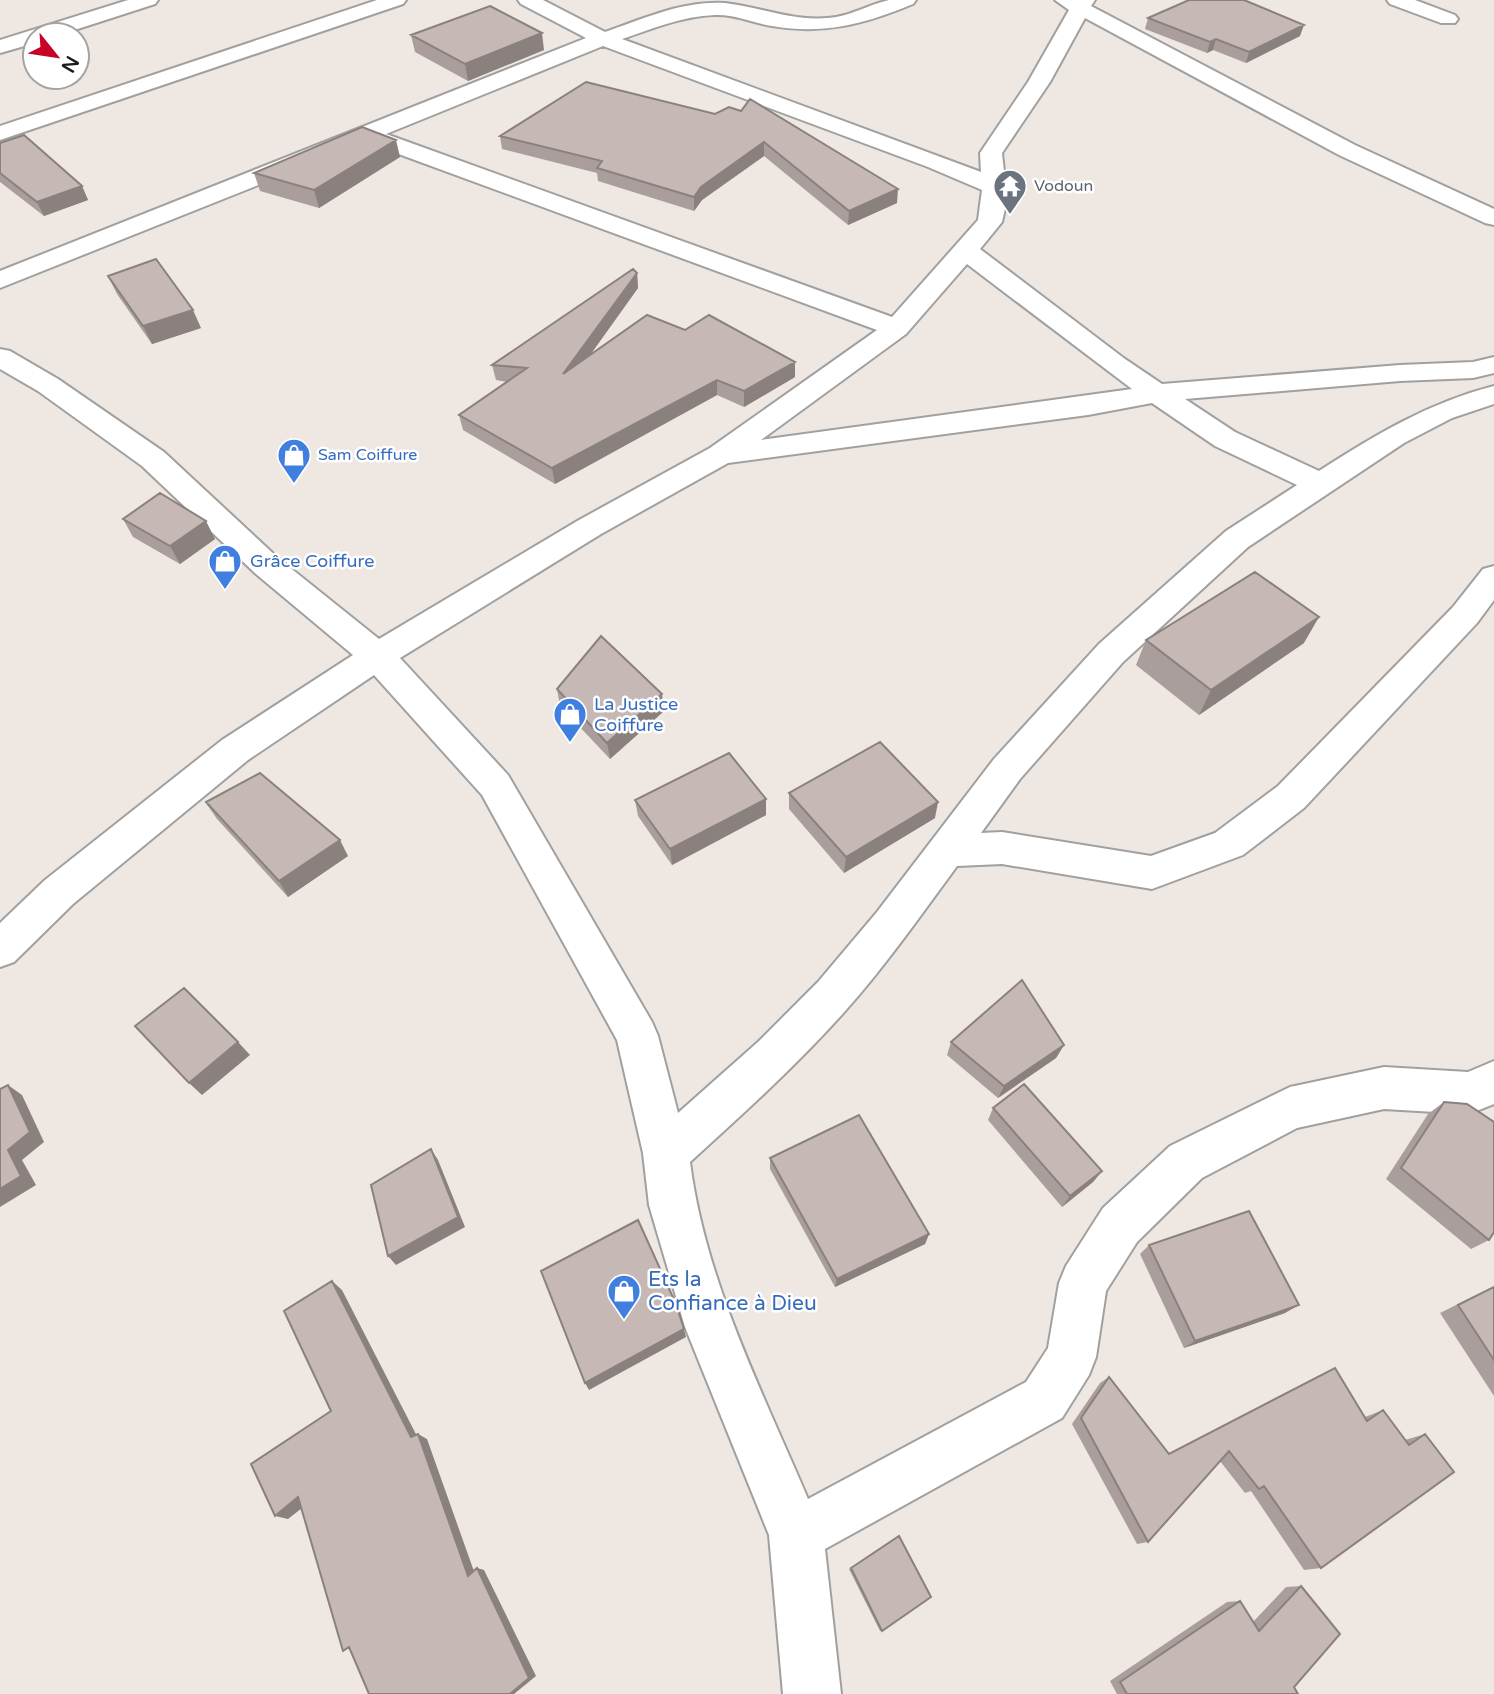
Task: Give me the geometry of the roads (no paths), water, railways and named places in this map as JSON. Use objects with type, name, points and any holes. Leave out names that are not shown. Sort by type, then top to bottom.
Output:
[{"type":"street","points":[[83,21],[148,0]]},
{"type":"street","points":[[2,130],[396,0]]},
{"type":"street","points":[[528,0],[603,39],[936,162],[993,186]]},
{"type":"street","points":[[0,279],[603,39],[689,11],[739,11],[785,23],[825,26],[850,23],[906,0]]},
{"type":"street","points":[[1397,0],[1448,19]]},
{"type":"street","points":[[0,949],[59,892],[236,750],[377,656],[590,527],[720,455],[897,328],[990,222],[995,200],[991,153],[1039,82],[1077,3],[1347,150],[1494,218]]},
{"type":"street","points":[[0,47],[21,41]]},
{"type":"street","points":[[366,134],[897,328]]},
{"type":"street","points":[[966,251],[1115,365],[1225,439],[1321,485]]},
{"type":"street","points":[[0,357],[48,385],[153,459],[267,566],[377,656],[495,785],[637,1036],[666,1153],[672,1205],[710,1328],[796,1535],[812,1694]]},
{"type":"street","points":[[720,455],[831,438],[1088,406],[1158,393],[1400,373],[1487,370]]},
{"type":"street","points":[[666,1153],[775,1057],[833,995],[883,936],[1007,769],[1111,653],[1237,539],[1394,436],[1442,412],[1494,395]]},
{"type":"street","points":[[946,851],[1002,848],[1152,873],[1229,844],[1291,797],[1465,615],[1494,577]]},
{"type":"street","points":[[796,1535],[1044,1399],[1071,1357],[1083,1283],[1120,1225],[1186,1162],[1290,1108],[1384,1088],[1469,1093],[1494,1082]]},
{"type":"place","name":"Vodoun","points":[[1010,216]]},
{"type":"place","name":"Sam Coiffure","points":[[294,485]]},
{"type":"place","name":"Grâce Coiffure","points":[[225,591]]},
{"type":"place","name":"La Justice Coiffure","points":[[570,744]]},
{"type":"place","name":"Ets la Confiance à Dieu","points":[[624,1321]]}]
